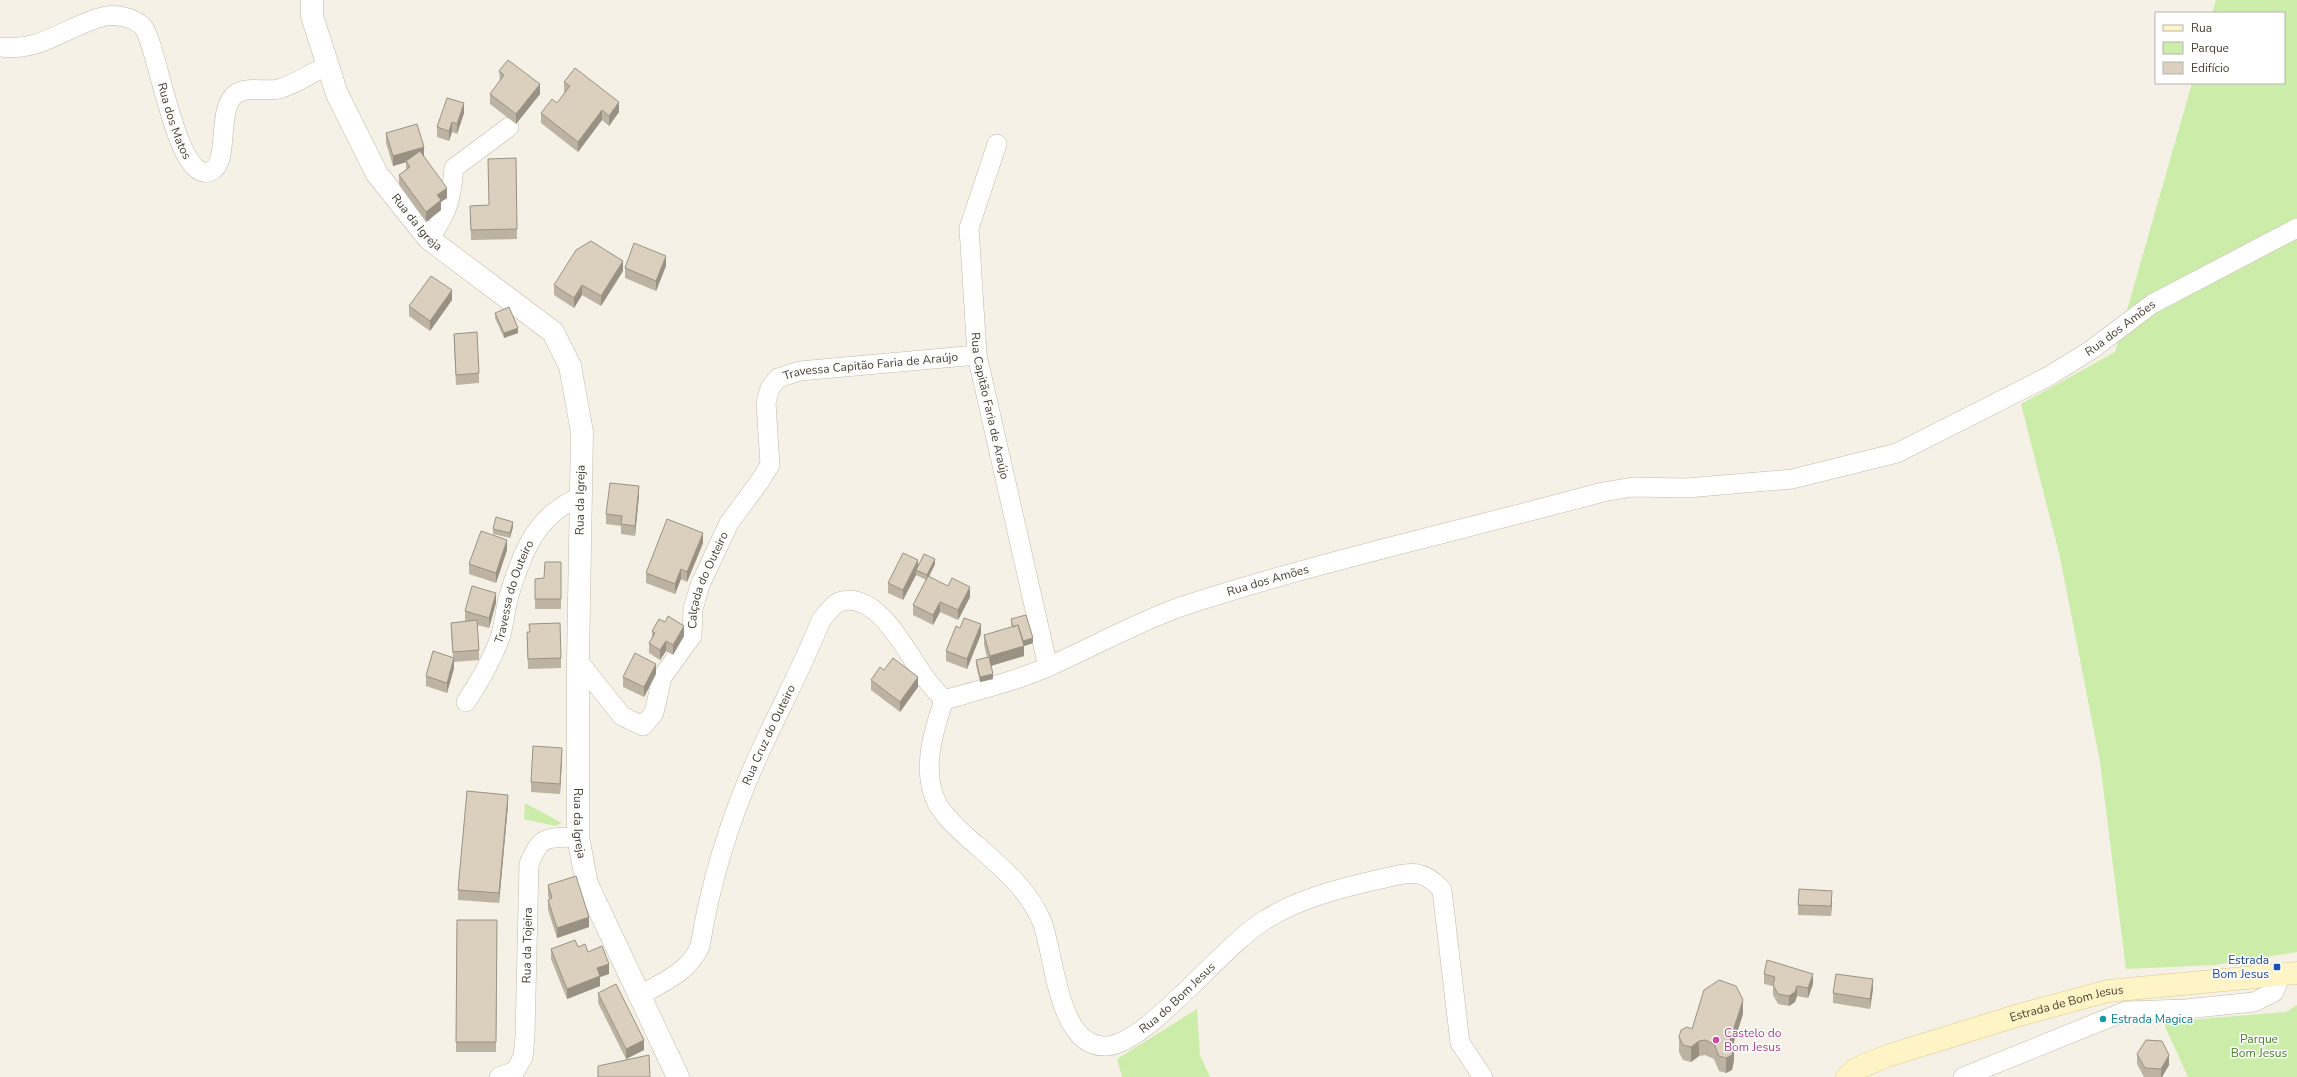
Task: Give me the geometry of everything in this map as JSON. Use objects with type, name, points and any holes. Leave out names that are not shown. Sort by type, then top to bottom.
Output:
[{"type":"main road","name":"Estrada de Bom Jesus","points":[[1847,1077],[1856,1069],[1887,1056],[2019,1015],[2108,991],[2289,974]]},
{"type":"street","name":"Rua da Igreja","points":[[312,0],[312,16],[337,94],[378,174],[429,239],[553,332],[570,366],[582,432],[578,661],[578,837],[587,884],[678,1077]]},
{"type":"street","name":"Rua dos Matos","points":[[0,47],[13,49],[28,46],[108,16],[134,20],[142,26],[148,36],[162,88],[184,151],[194,168],[201,172],[211,171],[217,166],[220,158],[225,119],[230,103],[237,93],[248,90],[278,89],[296,83],[313,71],[328,66]]},
{"type":"street","points":[[429,239],[442,220],[450,201],[454,168],[509,127]]},
{"type":"street","name":"Rua Capitão Faria de Araújo","points":[[997,144],[969,228],[977,355],[1048,667]]},
{"type":"street","name":"Rua dos Amões","points":[[944,700],[988,688],[1048,667],[1144,621],[1249,585],[1346,558],[1603,492],[1632,487],[1687,488],[1792,479],[1897,452],[2049,376],[2091,350],[2152,304],[2297,228]]},
{"type":"street","name":"Travessa Capitão Faria de Araújo","points":[[760,482],[770,465],[766,403],[770,388],[778,378],[800,371],[977,355]]},
{"type":"street","name":"Calçada do Outeiro","points":[[578,661],[622,716],[643,726],[654,713],[662,677],[692,636],[693,609],[700,585],[729,523],[760,482]]},
{"type":"street","name":"Travessa do Outeiro","points":[[466,702],[486,672],[500,637],[508,600],[523,556],[535,532],[549,515],[568,502],[580,497]]},
{"type":"street","name":"Rua Cruz do Outeiro","points":[[640,995],[675,975],[692,961],[697,954],[700,946],[709,893],[730,824],[755,763],[821,620],[833,606],[842,601],[861,603],[881,616],[897,635],[926,679],[944,700]]},
{"type":"street","name":"Rua do Bom Jesus","points":[[944,700],[933,739],[930,762],[931,783],[938,804],[952,824],[1006,872],[1026,894],[1042,921],[1064,1009],[1074,1029],[1090,1042],[1106,1046],[1125,1042],[1146,1028],[1218,958],[1264,920],[1307,899],[1348,886],[1418,873],[1432,878],[1442,890],[1460,1043],[1482,1077]]},
{"type":"street","name":"Rua da Tojeira","points":[[499,1077],[515,1071],[523,1057],[525,1036],[529,864],[537,846],[549,838],[578,837]]},
{"type":"street","points":[[1963,1077],[2126,1012],[2186,1009],[2254,1002],[2274,992],[2289,974]]},
{"type":"green space","points":[[2216,0],[2297,0],[2297,952],[2215,965],[2126,969],[2100,762],[2060,557],[2021,404],[2115,352],[2192,84],[2285,84],[2285,12],[2212,12]]},
{"type":"green space","points":[[525,803],[562,823],[555,826],[524,819]]},
{"type":"green space","name":"Parque Bom Jesus","points":[[2297,1005],[2297,1077],[2188,1077],[2163,1022],[2286,1012]]},
{"type":"green space","points":[[1197,1009],[1200,1055],[1210,1077],[1122,1077],[1117,1059]]},
{"type":"building","points":[[508,60],[540,84],[516,114],[490,94],[504,75],[499,71]]},
{"type":"building","points":[[575,68],[619,102],[609,116],[602,110],[578,142],[541,113],[552,99],[557,103],[570,86],[564,82]]},
{"type":"building","points":[[447,98],[464,103],[457,124],[452,122],[449,131],[437,127]]},
{"type":"building","points":[[417,124],[424,147],[393,156],[386,133]]},
{"type":"building","points":[[420,151],[447,188],[437,195],[441,200],[426,212],[399,175],[410,167],[406,161]]},
{"type":"building","points":[[516,158],[517,229],[471,230],[470,206],[489,205],[488,159]]},
{"type":"building","points":[[591,241],[623,261],[601,296],[582,285],[574,298],[554,285],[576,250]]},
{"type":"building","points":[[634,243],[666,256],[656,281],[625,268]]},
{"type":"building","points":[[431,276],[452,290],[430,321],[409,306]]},
{"type":"building","points":[[509,307],[518,328],[504,333],[495,313]]},
{"type":"building","points":[[477,332],[479,373],[456,375],[454,334]]},
{"type":"building","points":[[610,483],[639,486],[635,526],[621,524],[622,516],[606,514]]},
{"type":"building","points":[[496,517],[513,522],[510,533],[493,529]]},
{"type":"building","points":[[667,519],[703,533],[687,572],[681,569],[675,584],[646,573]]},
{"type":"building","points":[[481,531],[507,540],[496,573],[469,564]]},
{"type":"building","points":[[903,553],[918,560],[903,590],[888,583]]},
{"type":"building","points":[[924,554],[935,559],[927,575],[916,570]]},
{"type":"building","points":[[545,562],[561,562],[561,599],[535,599],[535,579],[544,578]]},
{"type":"building","points":[[928,576],[948,586],[952,578],[970,587],[958,610],[940,602],[933,615],[913,605]]},
{"type":"building","points":[[472,586],[496,593],[489,618],[465,611]]},
{"type":"building","points":[[1026,615],[1033,638],[1023,641],[1018,625],[1013,627],[1011,619]]},
{"type":"building","points":[[668,616],[684,626],[673,645],[666,641],[660,650],[649,643],[655,633],[652,631],[659,619],[665,622]]},
{"type":"building","points":[[964,618],[981,624],[967,659],[946,651],[956,626],[960,628]]},
{"type":"building","points":[[477,620],[479,650],[453,652],[451,623]]},
{"type":"building","points":[[560,623],[561,658],[528,659],[527,632],[530,632],[529,624]]},
{"type":"building","points":[[1018,625],[1024,646],[990,656],[984,635]]},
{"type":"building","points":[[433,651],[454,658],[447,683],[426,676]]},
{"type":"building","points":[[635,653],[656,664],[644,687],[623,677]]},
{"type":"building","points":[[989,657],[993,674],[980,677],[976,660]]},
{"type":"building","points":[[893,658],[918,677],[900,702],[871,680],[880,667],[884,670]]},
{"type":"building","points":[[533,746],[562,748],[560,784],[531,782]]},
{"type":"building","points":[[467,791],[508,795],[499,893],[458,890]]},
{"type":"building","points":[[576,876],[589,917],[557,928],[548,900],[552,898],[548,885]]},
{"type":"building","points":[[1799,889],[1832,891],[1831,906],[1798,905]]},
{"type":"building","points":[[457,920],[497,920],[496,1042],[456,1042]]},
{"type":"building","points":[[575,940],[578,947],[585,944],[588,952],[602,946],[609,964],[597,968],[600,976],[567,989],[551,949]]},
{"type":"building","points":[[1767,960],[1813,974],[1808,988],[1797,986],[1795,992],[1789,996],[1778,994],[1773,985],[1775,977],[1764,974]]},
{"type":"building","points":[[1836,974],[1873,979],[1870,999],[1833,993]]},
{"type":"building","points":[[1719,980],[1736,986],[1743,1000],[1730,1040],[1734,1046],[1732,1055],[1726,1058],[1719,1056],[1714,1044],[1705,1040],[1699,1041],[1691,1047],[1683,1045],[1679,1037],[1681,1030],[1687,1027],[1692,1029],[1704,990]]},
{"type":"building","points":[[616,984],[644,1040],[626,1049],[598,993]]},
{"type":"building","points":[[2146,1040],[2162,1041],[2169,1055],[2161,1069],[2145,1068],[2137,1054]]},
{"type":"building","points":[[649,1055],[650,1077],[598,1077],[598,1066]]},
{"type":"place","name":"Estrada Bom Jesus","points":[[2277,967]]},
{"type":"place","name":"Estrada Magica","points":[[2103,1019]]},
{"type":"place","name":"Castelo do Bom Jesus","points":[[1716,1040]]}]
